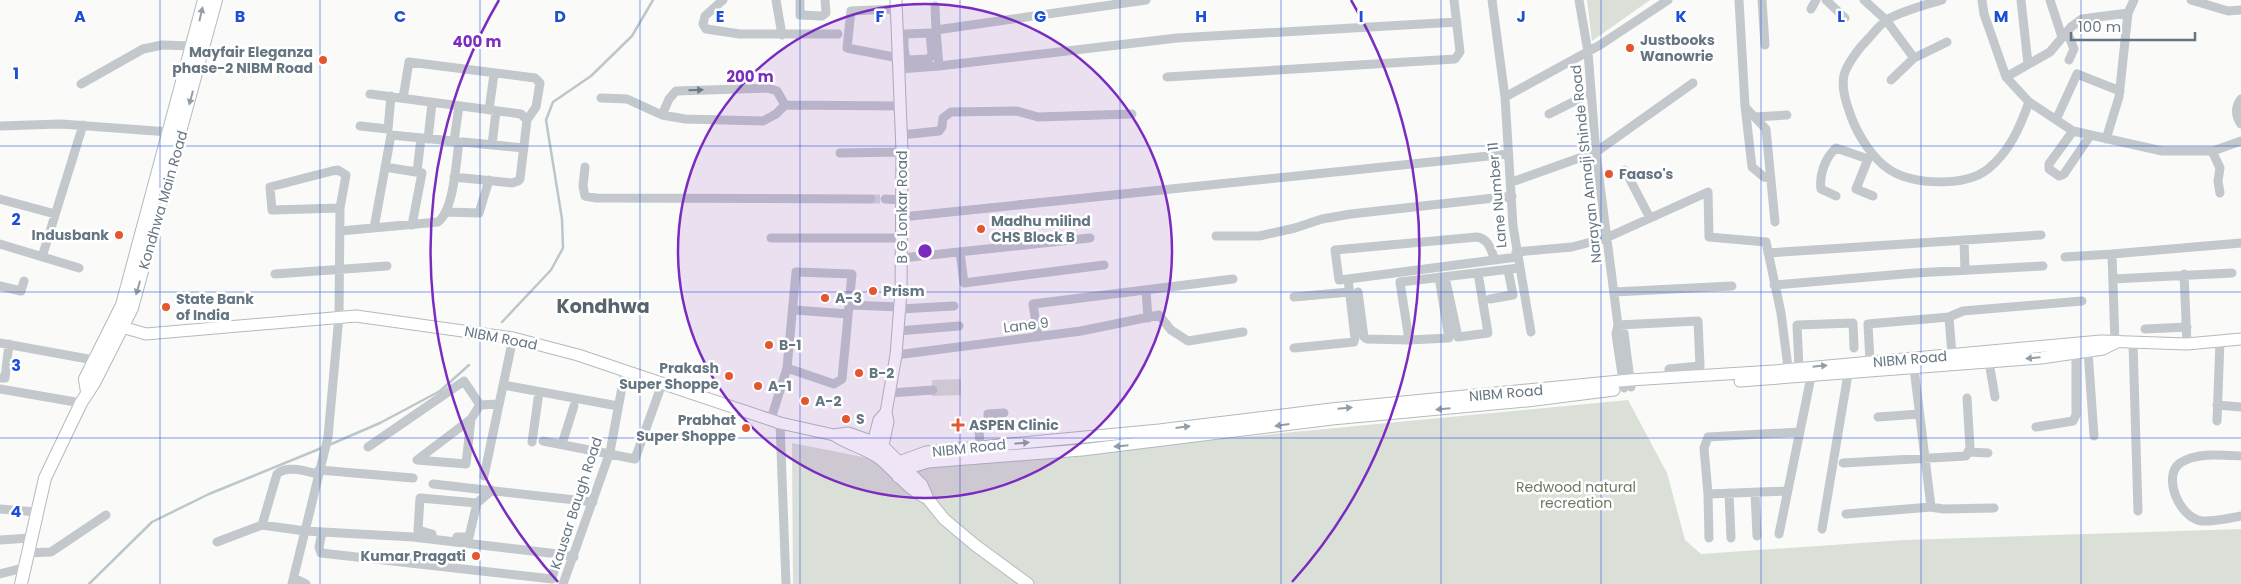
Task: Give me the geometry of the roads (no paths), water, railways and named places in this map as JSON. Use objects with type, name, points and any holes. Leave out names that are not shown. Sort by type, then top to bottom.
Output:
[{"type":"main road","name":"Kondhwa Main Road","points":[[120,322],[122,305],[204,0]]},
{"type":"main road","name":"Kondhwa Main Road","points":[[21,584],[26,553],[44,478],[84,397],[86,379],[100,361],[120,322],[164,198],[216,0]]},
{"type":"street","points":[[723,0],[705,16],[703,24],[706,29],[740,34],[838,34]]},
{"type":"street","points":[[776,0],[782,35]]},
{"type":"street","points":[[800,0],[800,14],[822,16],[826,13],[825,0]]},
{"type":"street","points":[[936,30],[1146,0]]},
{"type":"street","points":[[1166,77],[1454,59],[1460,52],[1454,0]]},
{"type":"street","name":"Lane Number 11","points":[[1492,0],[1505,97],[1517,254],[1531,332]]},
{"type":"street","name":"Narayan Annaji Shinde Road","points":[[1579,0],[1588,52],[1596,152],[1618,325],[1616,334],[1627,384]]},
{"type":"street","points":[[1505,97],[1588,52],[1668,0]]},
{"type":"street","points":[[1739,0],[1745,106],[1752,168],[1764,177],[1770,178]]},
{"type":"street","points":[[1762,0],[1765,45]]},
{"type":"street","points":[[1811,9],[1816,0]]},
{"type":"street","points":[[1826,0],[1845,18]]},
{"type":"street","points":[[1864,0],[1886,20],[1914,58]]},
{"type":"street","points":[[1942,0],[1907,10],[1886,20],[1861,46],[1844,74],[1844,99],[1857,131],[1869,148],[1890,170],[1921,181],[1956,181],[1987,170],[2005,152],[2019,129],[2029,102]]},
{"type":"street","points":[[1982,0],[1984,14],[2006,77],[2029,102],[2073,131],[2162,150],[2212,150],[2241,141]]},
{"type":"street","points":[[2020,0],[2028,64]]},
{"type":"street","points":[[2050,0],[2064,35],[2074,49],[2069,60]]},
{"type":"street","points":[[2106,139],[2120,91],[2128,13],[2134,0]]},
{"type":"street","points":[[2191,0],[2228,11],[2241,10]]},
{"type":"street","points":[[896,5],[850,11],[847,48],[900,56],[939,66],[1177,38],[1457,22]]},
{"type":"street","name":"B G Lonkar Road","points":[[876,450],[879,420],[886,412],[890,393],[896,355],[900,308],[902,200],[900,56],[896,5]]},
{"type":"street","points":[[900,56],[907,60],[929,59],[935,47],[935,6]]},
{"type":"street","points":[[2006,77],[2050,52],[2064,35],[2082,19],[2128,13]]},
{"type":"street","points":[[900,56],[904,34],[927,32],[930,33],[935,47],[939,66]]},
{"type":"street","points":[[1891,80],[1914,58],[1946,42]]},
{"type":"street","points":[[81,84],[143,49],[162,45],[192,46]]},
{"type":"street","points":[[403,98],[409,62],[539,80],[536,107],[527,120],[518,181],[454,177]]},
{"type":"street","points":[[492,145],[494,74]]},
{"type":"street","points":[[2056,120],[2077,74],[2120,91]]},
{"type":"street","points":[[1512,182],[1596,152],[1693,83]]},
{"type":"street","points":[[662,116],[669,99],[676,91],[768,88],[777,91],[786,104]]},
{"type":"street","points":[[1549,114],[1591,93]]},
{"type":"street","points":[[370,94],[521,114],[527,120]]},
{"type":"street","points":[[374,228],[390,132],[391,96]]},
{"type":"street","points":[[602,98],[627,99],[662,116],[685,119],[763,121],[776,114],[786,104],[900,106]]},
{"type":"street","points":[[2241,99],[2237,104],[2236,114],[2241,124]]},
{"type":"street","points":[[417,172],[432,103]]},
{"type":"street","points":[[340,231],[438,222],[446,212],[454,177],[458,106]]},
{"type":"street","points":[[1745,106],[1766,129],[1775,222]]},
{"type":"street","points":[[901,135],[939,131],[942,127],[943,118],[951,112],[1017,112],[1038,117],[1132,114]]},
{"type":"street","points":[[1755,118],[1786,116]]},
{"type":"street","points":[[0,126],[62,124],[169,132]]},
{"type":"street","points":[[42,257],[83,125]]},
{"type":"street","points":[[360,126],[424,138],[524,148]]},
{"type":"street","points":[[2073,131],[2049,164],[2049,169],[2059,176],[2064,174],[2090,136]]},
{"type":"street","points":[[1836,196],[1821,189],[1820,179],[1833,150],[1836,148],[1868,159],[1856,189],[1873,196]]},
{"type":"street","points":[[1864,158],[1869,148]]},
{"type":"street","points":[[2212,150],[2220,168],[2218,181],[2220,193]]},
{"type":"street","points":[[840,153],[901,152]]},
{"type":"street","points":[[902,218],[1508,154]]},
{"type":"street","points":[[385,167],[422,173],[412,225]]},
{"type":"street","points":[[585,167],[584,196],[596,198],[871,199]]},
{"type":"street","points":[[306,584],[293,581],[328,436],[339,316],[340,208],[346,175],[338,170],[270,187],[272,210],[340,208]]},
{"type":"street","points":[[1625,170],[1650,218]]},
{"type":"street","points":[[446,212],[479,213],[489,180]]},
{"type":"street","points":[[1494,260],[1488,242],[1484,238],[1478,237],[1335,250],[1339,280],[1494,260],[1517,254],[1572,247],[1606,238],[1708,192],[1709,237],[1766,242],[1792,372]]},
{"type":"street","points":[[1216,236],[1258,236],[1351,214],[1512,196]]},
{"type":"street","points":[[0,199],[55,214]]},
{"type":"street","points":[[886,199],[902,200]]},
{"type":"street","points":[[1768,253],[2040,236]]},
{"type":"street","points":[[770,238],[902,238]]},
{"type":"street","points":[[902,258],[1090,238]]},
{"type":"street","points":[[1964,240],[1966,270]]},
{"type":"street","points":[[2065,257],[2241,243]]},
{"type":"street","points":[[0,244],[80,268]]},
{"type":"street","points":[[960,252],[964,283],[1104,265]]},
{"type":"street","points":[[2112,254],[2115,343]]},
{"type":"street","points":[[276,274],[387,266]]},
{"type":"street","points":[[1774,285],[2043,266]]},
{"type":"street","points":[[1409,340],[1400,282],[1519,268]]},
{"type":"street","points":[[1490,299],[1513,295],[1508,270]]},
{"type":"street","points":[[786,584],[775,421],[787,368],[794,310],[796,272],[852,274],[842,379],[834,384],[787,368]]},
{"type":"street","points":[[1442,277],[1458,337],[1488,333],[1478,273]]},
{"type":"street","points":[[2113,279],[2232,273]]},
{"type":"street","points":[[2184,274],[2187,344]]},
{"type":"street","points":[[1348,279],[1354,292],[1364,337],[1368,339],[1409,340],[1449,338],[1442,277]]},
{"type":"street","points":[[1038,337],[1033,304],[1233,279]]},
{"type":"street","points":[[0,286],[21,291],[24,281]]},
{"type":"street","points":[[1614,292],[1732,286]]},
{"type":"street","points":[[1146,290],[1148,318]]},
{"type":"street","points":[[1294,297],[1354,292]]},
{"type":"street","points":[[1294,348],[1354,342],[1356,338],[1354,292]]},
{"type":"street","points":[[1870,362],[1868,324],[1949,317],[1963,311],[2082,302]]},
{"type":"street","points":[[794,310],[954,306]]},
{"type":"street","name":"Lane 9","points":[[896,355],[1081,331],[1159,315],[1171,330],[1188,341],[1243,332]]},
{"type":"street","name":"NIBM Road","points":[[120,322],[156,332],[256,326],[339,316],[356,316],[513,338],[578,355],[775,421],[834,435],[845,443],[876,450],[922,485],[928,499],[944,519],[975,546],[1028,584]]},
{"type":"street","points":[[1949,317],[1952,355]]},
{"type":"street","points":[[1618,325],[1698,321],[1700,366],[1669,369],[1670,377]]},
{"type":"street","points":[[1792,372],[1797,326],[1853,323],[1854,348]]},
{"type":"street","points":[[898,331],[959,326]]},
{"type":"street","points":[[2145,330],[2187,327]]},
{"type":"street","points":[[484,476],[513,338]]},
{"type":"street","name":"NIBM Road","points":[[899,469],[927,457],[980,447],[1627,384],[1792,372],[1870,362],[2101,341],[2115,343],[2187,344],[2241,339]]},
{"type":"street","points":[[2217,421],[2220,341]]},
{"type":"street","name":"NIBM Road","points":[[927,457],[1082,450],[1166,442],[1332,419],[1527,401],[1670,377],[1792,372],[1811,376],[1848,374],[2082,352],[2104,349],[2115,343]]},
{"type":"street","points":[[2133,343],[2138,511]]},
{"type":"street","points":[[0,378],[5,378],[5,344],[100,361]]},
{"type":"street","points":[[2036,427],[2073,420],[2076,415],[2082,352]]},
{"type":"street","points":[[2082,352],[2094,436]]},
{"type":"street","points":[[1988,362],[1995,397]]},
{"type":"street","points":[[1914,368],[1930,507]]},
{"type":"street","name":"Kausar Baugh Road","points":[[563,584],[610,452],[625,371]]},
{"type":"street","points":[[1822,529],[1848,374]]},
{"type":"street","points":[[1779,534],[1811,376]]},
{"type":"street","points":[[368,447],[464,381],[480,405]]},
{"type":"street","points":[[543,441],[610,452],[632,460],[637,456],[662,384]]},
{"type":"street","points":[[503,385],[618,406]]},
{"type":"street","points":[[0,389],[84,397]]},
{"type":"street","points":[[890,393],[933,390]]},
{"type":"street","points":[[532,442],[539,392]]},
{"type":"street","points":[[1843,463],[1966,456],[1969,452],[1967,398]]},
{"type":"street","points":[[480,405],[499,404]]},
{"type":"street","points":[[471,419],[466,464],[417,460],[471,419],[480,405]]},
{"type":"street","points":[[2217,405],[2241,407]]},
{"type":"street","points":[[562,444],[574,406]]},
{"type":"street","points":[[980,447],[979,426],[988,426],[988,414],[1004,413]]},
{"type":"street","points":[[1878,417],[1919,414]]},
{"type":"street","points":[[1709,538],[1704,448],[1708,437],[1800,432]]},
{"type":"street","points":[[1969,452],[1988,453]]},
{"type":"street","points":[[2241,456],[2190,457],[2178,464],[2173,475],[2175,497],[2181,509],[2190,516],[2202,521],[2241,516]]},
{"type":"street","points":[[262,525],[277,474],[282,470],[413,478]]},
{"type":"street","points":[[433,484],[593,502]]},
{"type":"street","points":[[477,503],[420,498],[418,530],[424,533],[469,537],[477,503],[492,490]]},
{"type":"street","points":[[1708,494],[1788,491]]},
{"type":"street","points":[[1755,492],[1757,536]]},
{"type":"street","points":[[1728,493],[1731,538]]},
{"type":"street","points":[[1846,514],[1930,507],[1942,509],[1994,508]]},
{"type":"street","points":[[0,509],[36,512]]},
{"type":"street","points":[[26,553],[51,552],[106,515]]},
{"type":"street","points":[[216,542],[262,525],[305,531],[412,537],[574,557]]},
{"type":"street","points":[[322,532],[319,547],[321,553],[552,579],[558,554]]},
{"type":"street","points":[[0,540],[30,538]]},
{"type":"street","points":[[0,574],[23,568]]},
{"type":"waterway","points":[[502,322],[551,270],[563,248],[562,219],[546,120],[553,102],[591,76],[632,36],[653,0]]},
{"type":"waterway","points":[[329,445],[380,423],[440,391],[469,365]]},
{"type":"waterway","points":[[89,584],[152,522],[209,494],[324,447]]},
{"type":"tunnel","points":[[871,199],[885,199]]},
{"type":"place","name":"Justbooks Wanowrie","points":[[1630,48]]},
{"type":"place","name":"Mayfair Eleganza phase-2 NIBM Road","points":[[323,60]]},
{"type":"place","name":"Faaso's","points":[[1609,174]]},
{"type":"place","name":"Madhu milind CHS Block B","points":[[981,229]]},
{"type":"place","name":"Indusbank","points":[[119,235]]},
{"type":"place","name":"Prism","points":[[873,291]]},
{"type":"place","name":"A-3","points":[[825,298]]},
{"type":"place","name":"State Bank of India","points":[[166,307]]},
{"type":"place","name":"B-1","points":[[769,345]]},
{"type":"place","name":"B-2","points":[[859,373]]},
{"type":"place","name":"Prakash Super Shoppe","points":[[729,376]]},
{"type":"place","name":"A-1","points":[[758,386]]},
{"type":"place","name":"A-2","points":[[805,401]]},
{"type":"place","name":"S","points":[[846,419]]},
{"type":"place","name":"ASPEN Clinic","points":[[958,425]]},
{"type":"place","name":"Prabhat Super Shoppe","points":[[746,428]]},
{"type":"place","name":"Kumar Pragati","points":[[476,556]]},
{"type":"district","name":"Kondhwa","points":[[603,306]]},
{"type":"park label","name":"Redwood natural recreation","points":[[1576,496]]}]
